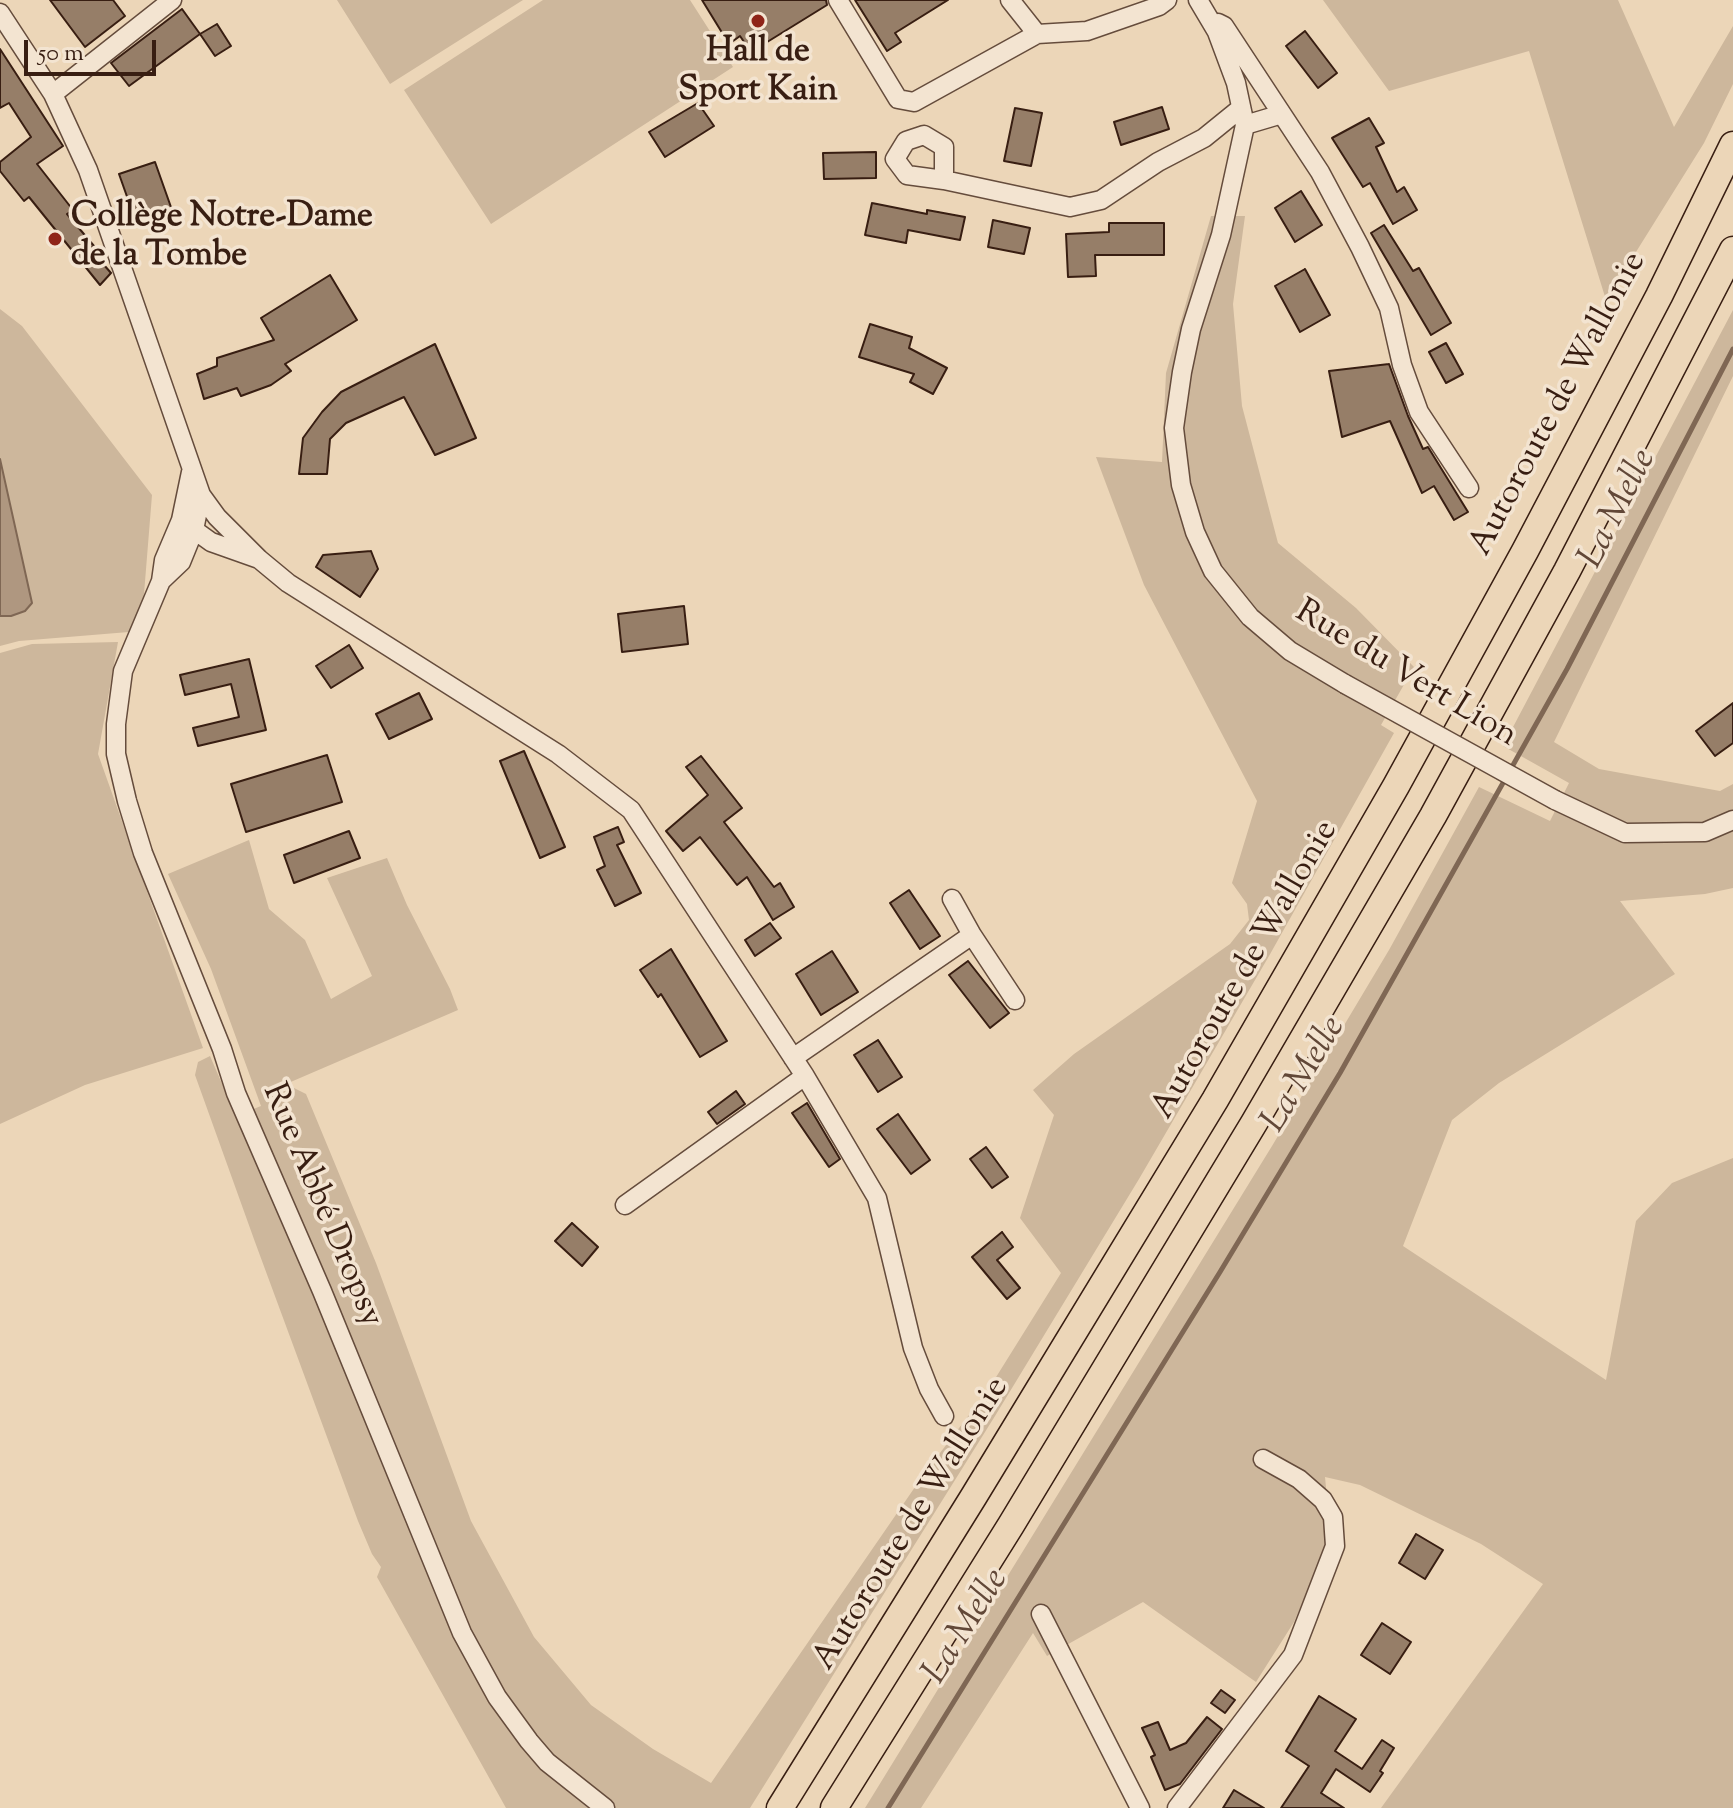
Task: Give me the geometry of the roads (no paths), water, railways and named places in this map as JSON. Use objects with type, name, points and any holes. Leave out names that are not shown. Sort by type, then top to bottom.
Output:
[{"type":"highway","name":"Autoroute de Wallonie","points":[[780,1808],[1215,1100],[1388,800],[1561,484],[1733,145]]},
{"type":"highway","points":[[834,1808],[1011,1525],[1246,1137],[1433,816],[1567,571],[1733,250]]},
{"type":"street","points":[[53,94],[172,0]]},
{"type":"street","points":[[838,0],[898,99],[914,102],[1037,34],[1087,31],[1159,6],[1167,0]]},
{"type":"street","points":[[1010,0],[1037,34]]},
{"type":"street","points":[[1203,8],[1224,26],[1320,172],[1389,308],[1402,365],[1419,412],[1469,488]]},
{"type":"street","points":[[1203,8],[1226,57],[1243,116]]},
{"type":"street","points":[[0,13],[53,94],[88,170],[201,495],[217,517],[288,583],[558,754],[631,810],[805,1076],[877,1198],[913,1348],[929,1389],[944,1416]]},
{"type":"street","points":[[944,180],[1070,207],[1101,200],[1158,162],[1243,116],[1282,114]]},
{"type":"street","name":"Rue du Vert Lion","points":[[1243,116],[1221,235],[1191,329],[1174,428],[1181,485],[1195,532],[1213,571],[1250,617],[1290,651],[1555,800],[1625,833],[1705,832],[1733,820]]},
{"type":"street","name":"Rue Abbé Dropsy","points":[[188,525],[191,472]]},
{"type":"street","name":"Rue Abbé Dropsy","points":[[201,495],[188,525],[164,560],[161,581],[123,671],[116,724],[116,754],[127,801],[143,853],[222,1049],[236,1093],[322,1291],[462,1633],[479,1668],[515,1723],[547,1762],[605,1808]]},
{"type":"street","points":[[188,525],[211,542],[259,559]]},
{"type":"street","points":[[952,899],[1015,1000]]},
{"type":"street","points":[[793,1058],[972,935]]},
{"type":"street","points":[[625,1205],[805,1076]]},
{"type":"street","points":[[1177,1808],[1293,1655],[1335,1546],[1333,1517],[1323,1500],[1299,1479],[1263,1459]]},
{"type":"street","points":[[1041,1614],[1140,1808]]},
{"type":"waterway","name":"La Melle","points":[[888,1808],[1340,1073],[1567,669],[1733,349]]},
{"type":"place","name":"Hall de Sport Kain","points":[[758,21]]},
{"type":"place","name":"Collège Notre-Dame de la Tombe","points":[[55,239]]}]
